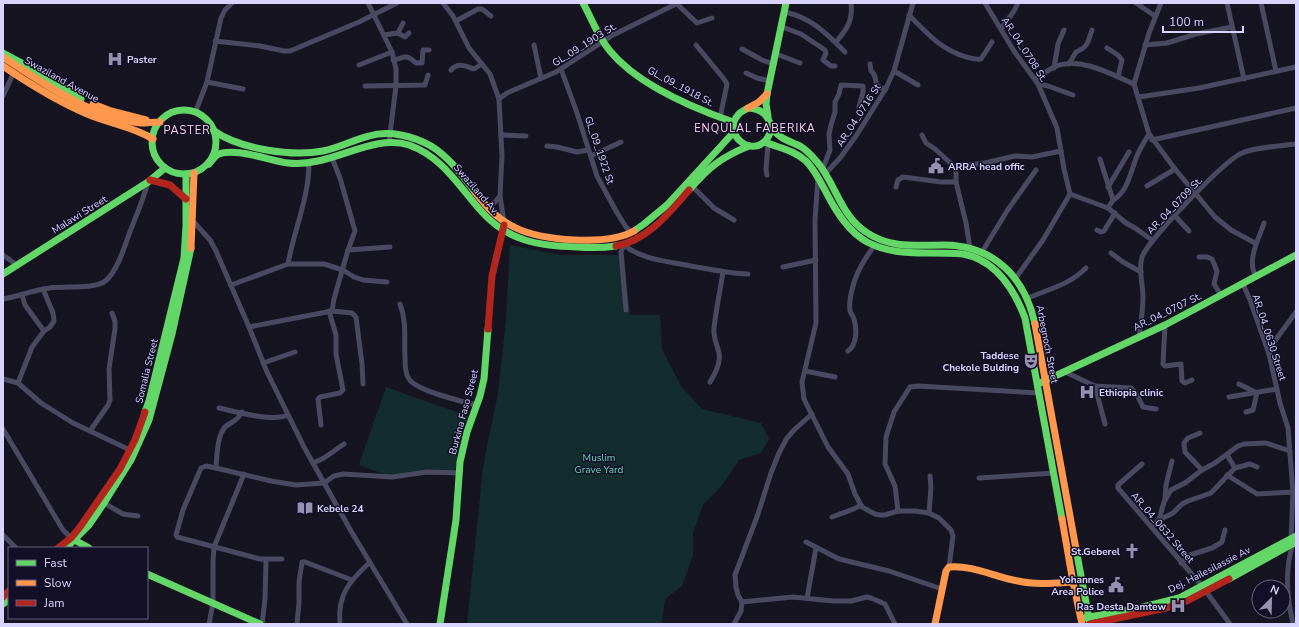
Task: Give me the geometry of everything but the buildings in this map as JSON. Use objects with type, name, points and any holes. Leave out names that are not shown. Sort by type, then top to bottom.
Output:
[{"type":"main road","name":"GL_09_1918 St.","points":[[583,3],[604,41],[616,57],[645,80],[670,94],[720,118],[733,122]]},
{"type":"main road","points":[[767,94],[759,102],[739,112],[733,122],[733,133],[739,142],[749,146],[756,146],[766,143],[772,129],[766,104],[767,94],[786,3]]},
{"type":"main road","points":[[3,53],[76,96],[98,106],[143,119],[161,120]]},
{"type":"main road","name":"Swaziland Avenue","points":[[3,57],[53,88],[91,108],[112,116],[142,123],[150,124],[161,120]]},
{"type":"main road","name":"Swaziland Avenue","points":[[3,61],[79,106],[100,115],[149,129],[153,136]]},
{"type":"main road","points":[[3,66],[34,87],[79,111],[98,119],[139,130],[153,136]]},
{"type":"main road","points":[[748,108],[760,109],[768,116]]},
{"type":"main road","points":[[184,110],[195,112],[210,124],[214,132],[216,146],[209,164],[190,173],[172,172],[160,164],[154,153],[152,147],[153,136],[161,120],[172,113],[184,110]]},
{"type":"main road","name":"Arbegnoch Street","points":[[772,129],[782,138],[805,150],[824,171],[845,211],[861,229],[888,243],[899,245],[939,245],[970,248],[982,252],[1000,264],[1015,279],[1028,298],[1035,326],[1041,382],[1039,393],[1073,582],[1086,622]]},
{"type":"main road","name":"Swaziland Av.","points":[[214,132],[223,138],[238,144],[273,152],[302,154],[332,149],[377,134],[390,134],[416,139],[439,151],[448,158],[508,234],[523,241],[548,246],[594,248],[624,245],[640,238],[655,227],[713,165],[733,152],[749,146]]},
{"type":"main road","name":"Swaziland Av.","points":[[209,164],[218,155],[231,152],[276,161],[309,163],[332,158],[371,144],[389,142],[398,143],[415,147],[435,158],[452,175],[481,212],[503,226],[527,233],[549,237],[608,239],[639,229],[650,220],[733,133]]},
{"type":"main road","name":"Arbegnoch Street","points":[[766,143],[797,154],[809,164],[819,177],[844,221],[854,232],[867,242],[887,250],[908,253],[963,254],[985,263],[998,272],[1014,290],[1023,311],[1041,382],[1086,622]]},
{"type":"main road","name":"Malawi Street","points":[[3,274],[149,181],[165,168]]},
{"type":"main road","points":[[60,547],[73,539],[89,525],[102,502],[131,460],[149,420],[172,334],[192,243],[190,218],[190,173]]},
{"type":"main road","name":"Somalia Street","points":[[102,502],[130,450],[142,424],[149,401],[175,297],[186,245],[190,218],[186,199],[190,173]]},
{"type":"main road","points":[[149,181],[164,183],[186,199]]},
{"type":"main road","name":"Burkina Faso Street","points":[[440,624],[456,520],[460,462],[486,369],[492,276],[503,226]]},
{"type":"main road","name":"AR_04_0707 St.","points":[[1041,382],[1165,325],[1296,255]]},
{"type":"main road","points":[[67,547],[73,539]]},
{"type":"main road","points":[[73,539],[87,547]]},
{"type":"main road","name":"Dej. Hailesilassie Av","points":[[1086,622],[1171,601],[1204,589],[1294,540]]},
{"type":"main road","points":[[935,624],[946,571],[949,566],[968,568],[1009,580],[1029,583],[1042,584],[1073,582]]},
{"type":"main road","points":[[148,574],[261,624]]},
{"type":"street","points":[[195,112],[207,82],[221,18],[225,10],[232,3]]},
{"type":"street","points":[[368,3],[392,52],[394,60],[396,86],[389,142]]},
{"type":"street","points":[[215,41],[290,51],[330,35],[397,3]]},
{"type":"street","points":[[443,3],[456,21],[469,48],[490,74],[499,99],[501,135],[500,196],[503,226]]},
{"type":"street","points":[[677,3],[697,23],[712,18]]},
{"type":"street","name":"GL_09_1903 St.","points":[[499,99],[507,93],[550,75],[604,41],[677,3]]},
{"type":"street","points":[[836,42],[849,25],[852,13],[851,3]]},
{"type":"street","name":"AR_04_0716 St","points":[[824,171],[840,158],[856,136],[885,90],[894,71],[912,3]]},
{"type":"street","name":"AR_04_0708 St.","points":[[985,3],[1014,51],[1037,82],[1057,128],[1070,194]]},
{"type":"street","points":[[1001,29],[1018,3]]},
{"type":"street","points":[[1136,3],[1155,16]]},
{"type":"street","points":[[1161,3],[1145,45],[1134,84],[1149,134],[1175,169],[1222,224],[1255,243]]},
{"type":"street","points":[[1227,3],[1244,79]]},
{"type":"street","points":[[1261,3],[1276,71]]},
{"type":"street","points":[[456,21],[480,9],[492,16]]},
{"type":"street","points":[[785,12],[799,14],[810,21],[836,42],[845,52]]},
{"type":"street","points":[[909,15],[936,42],[955,54],[977,60],[981,59],[992,42]]},
{"type":"street","points":[[398,33],[402,23]]},
{"type":"street","points":[[782,27],[801,34],[825,50],[826,53],[823,60],[831,66],[835,66]]},
{"type":"street","points":[[1145,45],[1168,43],[1196,34],[1232,27]]},
{"type":"street","points":[[1054,68],[1058,44],[1064,30]]},
{"type":"street","points":[[1069,64],[1076,52],[1083,49],[1086,45],[1092,30]]},
{"type":"street","points":[[384,35],[398,33],[405,37],[409,33]]},
{"type":"street","points":[[534,45],[541,78]]},
{"type":"street","points":[[696,45],[727,84],[720,118]]},
{"type":"street","points":[[1107,48],[1118,55],[1122,60],[1118,77]]},
{"type":"street","points":[[742,49],[762,60],[774,64]]},
{"type":"street","points":[[394,60],[408,56],[416,63],[422,63],[424,50],[428,50]]},
{"type":"street","points":[[359,65],[392,52]]},
{"type":"street","points":[[776,54],[800,63]]},
{"type":"street","points":[[451,70],[460,65],[474,69],[482,64]]},
{"type":"street","points":[[870,64],[871,71],[876,77],[877,85],[885,90]]},
{"type":"street","points":[[1037,82],[1054,68],[1069,64],[1083,65],[1134,84]]},
{"type":"street","points":[[1139,97],[1199,88],[1296,67]]},
{"type":"street","name":"GL_09_1922 St","points":[[561,69],[601,185],[631,232]]},
{"type":"street","points":[[894,71],[918,85]]},
{"type":"street","points":[[746,73],[757,78],[770,81]]},
{"type":"street","points":[[3,96],[13,74]]},
{"type":"street","points":[[365,86],[425,86],[428,75]]},
{"type":"street","points":[[207,82],[244,89]]},
{"type":"street","points":[[1037,82],[1073,95]]},
{"type":"street","points":[[824,171],[830,150],[830,134],[835,112],[835,102],[841,85],[863,86],[859,107]]},
{"type":"street","points":[[1152,140],[1296,108]]},
{"type":"street","points":[[1108,208],[1113,200],[1119,196],[1128,180],[1138,153],[1149,134]]},
{"type":"street","points":[[501,135],[526,136]]},
{"type":"street","points":[[922,135],[926,143],[958,167],[986,163],[1015,156],[1032,157],[1061,151]]},
{"type":"street","points":[[591,156],[621,142]]},
{"type":"street","points":[[766,143],[767,174]]},
{"type":"street","name":"AR_04_0709 St.","points":[[1139,336],[1143,297],[1141,272],[1142,256],[1152,240],[1195,193],[1235,157],[1248,151],[1296,144]]},
{"type":"street","points":[[547,146],[577,152],[588,150]]},
{"type":"street","points":[[1108,187],[1129,152]]},
{"type":"street","points":[[321,426],[318,399],[320,397],[340,393],[343,390],[336,354],[336,335],[331,311],[355,227],[340,178],[332,158]]},
{"type":"street","points":[[1100,159],[1113,200]]},
{"type":"street","points":[[288,264],[290,251],[302,212],[309,163]]},
{"type":"street","points":[[958,167],[956,182],[966,223],[970,248]]},
{"type":"street","points":[[1147,186],[1175,169]]},
{"type":"street","points":[[982,252],[1007,211],[1036,170]]},
{"type":"street","points":[[819,177],[815,205],[816,323],[802,382],[804,399],[828,447],[848,474],[855,494],[861,505],[880,515],[898,511],[915,511],[929,513],[939,518],[952,533],[953,538],[949,566]]},
{"type":"street","points":[[896,187],[898,180],[903,177],[940,182],[956,182]]},
{"type":"street","points":[[3,299],[43,289],[80,287],[100,284],[106,280],[123,254],[149,181]]},
{"type":"street","points":[[693,187],[714,208],[734,220]]},
{"type":"street","points":[[1015,279],[1043,240],[1070,194],[1108,208],[1126,224],[1135,228],[1152,240]]},
{"type":"street","points":[[489,209],[500,196]]},
{"type":"street","points":[[1097,230],[1102,232],[1104,231],[1115,213]]},
{"type":"street","points":[[1175,216],[1189,231]]},
{"type":"street","points":[[190,218],[210,240],[231,285],[263,363],[288,415],[324,483],[407,624]]},
{"type":"street","points":[[1256,276],[1252,264],[1255,243],[1264,223]]},
{"type":"street","points":[[626,310],[621,252],[624,245],[640,254],[660,260],[723,272],[748,274]]},
{"type":"street","points":[[848,351],[852,348],[856,339],[854,319],[850,312],[852,288],[858,269],[875,246]]},
{"type":"street","points":[[348,250],[390,247]]},
{"type":"street","points":[[1111,253],[1141,272]]},
{"type":"street","points":[[3,255],[17,265]]},
{"type":"street","points":[[1198,257],[1207,257],[1212,259],[1217,271],[1214,284],[1221,296]]},
{"type":"street","points":[[783,267],[816,260]]},
{"type":"street","points":[[231,285],[288,264],[324,264],[343,270],[362,280],[387,282]]},
{"type":"street","points":[[1028,298],[1064,285],[1086,268]]},
{"type":"street","points":[[710,382],[719,359],[719,354],[715,343],[714,329],[723,272]]},
{"type":"street","name":"AR_04_0630 Street","points":[[1243,284],[1253,307],[1269,354],[1280,403],[1288,428],[1293,492],[1294,540],[1290,553],[1287,591],[1293,624]]},
{"type":"street","points":[[18,383],[30,351],[44,330],[52,324],[54,319],[43,289]]},
{"type":"street","points":[[22,295],[25,305],[44,330]]},
{"type":"street","points":[[400,304],[404,319],[407,377],[410,381],[418,387],[477,405]]},
{"type":"street","points":[[249,327],[331,311],[351,312],[355,315],[361,351],[363,384]]},
{"type":"street","points":[[1269,354],[1274,342],[1296,312]]},
{"type":"street","points":[[90,431],[110,400],[109,369],[115,330],[112,313]]},
{"type":"street","points":[[1165,325],[1163,364],[1165,366],[1181,364],[1182,381],[1185,383],[1192,380]]},
{"type":"street","points":[[263,363],[295,352]]},
{"type":"street","points":[[805,371],[835,377]]},
{"type":"street","points":[[1065,372],[1095,386],[1130,388],[1135,391],[1143,407],[1156,409]]},
{"type":"street","points":[[3,378],[18,383],[44,405],[73,423],[130,450]]},
{"type":"street","points":[[1246,387],[1253,383]]},
{"type":"street","points":[[1239,384],[1257,393]]},
{"type":"street","points":[[898,511],[895,486],[885,464],[886,438],[894,412],[910,387],[918,386],[1039,393]]},
{"type":"street","points":[[1095,386],[1106,424]]},
{"type":"street","points":[[1229,397],[1277,389]]},
{"type":"street","points":[[1246,412],[1253,410],[1257,393]]},
{"type":"street","points":[[219,408],[275,418],[288,415]]},
{"type":"street","points":[[216,468],[217,448],[224,430],[239,418],[242,412]]},
{"type":"street","points":[[734,624],[741,611],[742,602],[738,595],[735,575],[758,514],[771,473],[787,438],[812,414]]},
{"type":"street","points":[[3,429],[63,530],[73,539]]},
{"type":"street","points":[[1200,432],[1188,438],[1184,443],[1185,452],[1202,470]]},
{"type":"street","points":[[1164,502],[1171,490],[1185,483],[1240,445],[1266,443],[1290,451]]},
{"type":"street","points":[[313,463],[324,458],[344,444]]},
{"type":"street","points":[[1227,455],[1235,468]]},
{"type":"street","points":[[1159,520],[1172,461]]},
{"type":"street","name":"AR_04_0632 Street","points":[[1142,464],[1118,485],[1118,488],[1204,589],[1230,624]]},
{"type":"street","points":[[1151,526],[1173,513],[1182,504],[1211,494],[1235,468],[1250,464],[1257,467]]},
{"type":"street","points":[[282,559],[266,560],[176,536],[182,510],[196,482],[200,470],[204,466],[244,474],[271,482],[288,484],[324,483],[334,476],[343,474],[392,478],[427,472],[460,474]]},
{"type":"street","points":[[979,478],[1054,473]]},
{"type":"street","points":[[209,624],[214,603],[214,547],[244,474]]},
{"type":"street","points":[[1227,475],[1257,494],[1293,492]]},
{"type":"street","points":[[929,513],[931,487],[930,476]]},
{"type":"street","points":[[102,502],[122,514],[138,516]]},
{"type":"street","points":[[832,517],[850,509],[857,508],[861,505]]},
{"type":"street","points":[[1181,562],[1194,553],[1219,544],[1223,540],[1225,530]]},
{"type":"street","points":[[3,535],[15,547]]},
{"type":"street","points":[[806,542],[839,559],[888,571],[942,589]]},
{"type":"street","points":[[807,598],[816,548]]},
{"type":"street","points":[[261,624],[265,599],[266,560]]},
{"type":"street","points":[[297,624],[299,582],[302,562],[352,580]]},
{"type":"street","points":[[340,624],[340,604],[352,580],[370,562]]},
{"type":"street","points":[[742,602],[793,597],[833,602],[871,598],[885,604],[893,623]]},
{"type":"green space","name":"Muslim Grave Yard","points":[[510,245],[561,255],[624,255],[630,315],[660,315],[662,349],[681,386],[702,409],[761,423],[769,439],[761,453],[739,460],[723,484],[703,505],[693,533],[693,556],[682,586],[665,599],[661,624],[467,624],[483,467],[498,393],[506,319]]},
{"type":"green space","points":[[386,387],[468,416],[454,475],[425,470],[392,477],[359,465]]},
{"type":"traffic: fast","points":[[583,3],[606,46],[621,63],[635,74],[667,94],[701,110],[733,122]]},
{"type":"traffic: fast","points":[[768,116],[766,104],[767,94],[786,3]]},
{"type":"traffic: fast","points":[[3,53],[35,70],[81,99]]},
{"type":"traffic: fast","points":[[748,108],[761,111],[767,116],[772,129],[767,139],[760,145],[746,145],[740,141],[733,129],[734,122],[738,115],[748,108]]},
{"type":"traffic: fast","points":[[184,110],[202,116],[210,124],[216,142],[210,160],[202,168],[184,174],[166,168],[158,160],[152,142],[158,124],[166,116],[184,110]]},
{"type":"traffic: fast","points":[[772,129],[783,138],[803,148],[812,156],[830,181],[850,218],[866,232],[894,244],[945,245],[963,247],[979,251],[993,258],[1005,268],[1024,292],[1035,324]]},
{"type":"traffic: fast","points":[[214,131],[238,143],[252,147],[297,153],[310,153],[329,150],[377,134],[401,135],[417,139],[438,150],[455,167],[475,192]]},
{"type":"traffic: fast","points":[[634,231],[667,205],[733,133]]},
{"type":"traffic: fast","points":[[765,142],[791,152],[806,161],[815,172],[844,221],[855,233],[867,242],[881,248],[896,251],[911,253],[963,254],[975,257],[985,262],[1002,277],[1021,307],[1025,318],[1062,519]]},
{"type":"traffic: fast","points":[[209,164],[217,155],[232,152],[281,162],[304,163],[320,161],[380,143],[409,145],[432,157],[450,174],[492,222],[513,236],[550,245],[592,248],[616,246]]},
{"type":"traffic: fast","points":[[689,190],[709,169],[730,154],[749,146]]},
{"type":"traffic: fast","points":[[3,274],[148,182],[165,168]]},
{"type":"traffic: fast","points":[[145,412],[184,258],[186,226],[186,174]]},
{"type":"traffic: fast","points":[[67,547],[89,525],[104,503],[131,460],[149,420],[172,334],[191,248]]},
{"type":"traffic: fast","points":[[1040,383],[1165,325],[1296,255]]},
{"type":"traffic: fast","points":[[440,624],[456,520],[460,462],[467,432],[480,396],[484,379],[488,329]]},
{"type":"traffic: fast","points":[[1084,618],[1139,608],[1179,598],[1296,536]]},
{"type":"traffic: fast","points":[[71,538],[87,547]]},
{"type":"traffic: fast","points":[[1229,579],[1296,542]]},
{"type":"traffic: fast","points":[[1076,549],[1090,624]]},
{"type":"traffic: fast","points":[[148,574],[260,624]]},
{"type":"traffic: fast","points":[[3,604],[8,600]]},
{"type":"traffic: slow","points":[[3,57],[34,78],[87,107],[123,120],[141,123],[160,122]]},
{"type":"traffic: slow","points":[[3,66],[35,87],[69,105],[92,116],[138,131],[153,139]]},
{"type":"traffic: slow","points":[[748,108],[759,102],[767,94]]},
{"type":"traffic: slow","points":[[93,104],[111,111],[146,120]]},
{"type":"traffic: slow","points":[[191,248],[194,173]]},
{"type":"traffic: slow","points":[[475,192],[502,220],[514,227],[540,236],[574,240],[592,240],[608,239],[622,236],[634,231]]},
{"type":"traffic: slow","points":[[1035,324],[1076,549]]},
{"type":"traffic: slow","points":[[1062,519],[1082,624]]},
{"type":"traffic: slow","points":[[935,624],[946,571],[949,567],[975,569],[1009,579],[1032,583],[1073,582]]},
{"type":"traffic: jam","points":[[150,180],[170,185],[186,199]]},
{"type":"traffic: jam","points":[[616,246],[628,243],[648,232],[666,216],[689,190]]},
{"type":"traffic: jam","points":[[488,329],[492,276],[504,225]]},
{"type":"traffic: jam","points":[[59,547],[71,538],[80,527],[120,469],[135,440],[145,412]]},
{"type":"traffic: jam","points":[[1090,624],[1166,608],[1187,601],[1229,579]]},
{"type":"traffic: jam","points":[[3,597],[8,592]]},
{"type":"place","name":"Paster","points":[[115,59]]},
{"type":"place","name":"ARRA head offic","points":[[936,166]]},
{"type":"place","name":"Taddese Chekole Bulding","points":[[1031,361]]},
{"type":"place","name":"Ethiopia clinic","points":[[1087,392]]},
{"type":"place","name":"Kebele 24","points":[[305,508]]},
{"type":"place","name":"St.Geberel","points":[[1132,551]]},
{"type":"place","name":"Yohannes Area Police","points":[[1116,585]]},
{"type":"place","name":"Ras Desta Damtew","points":[[1178,606]]},
{"type":"district","name":"ENQULAL FABERIKA","points":[[755,128]]},
{"type":"district","name":"PASTER","points":[[187,130]]}]
